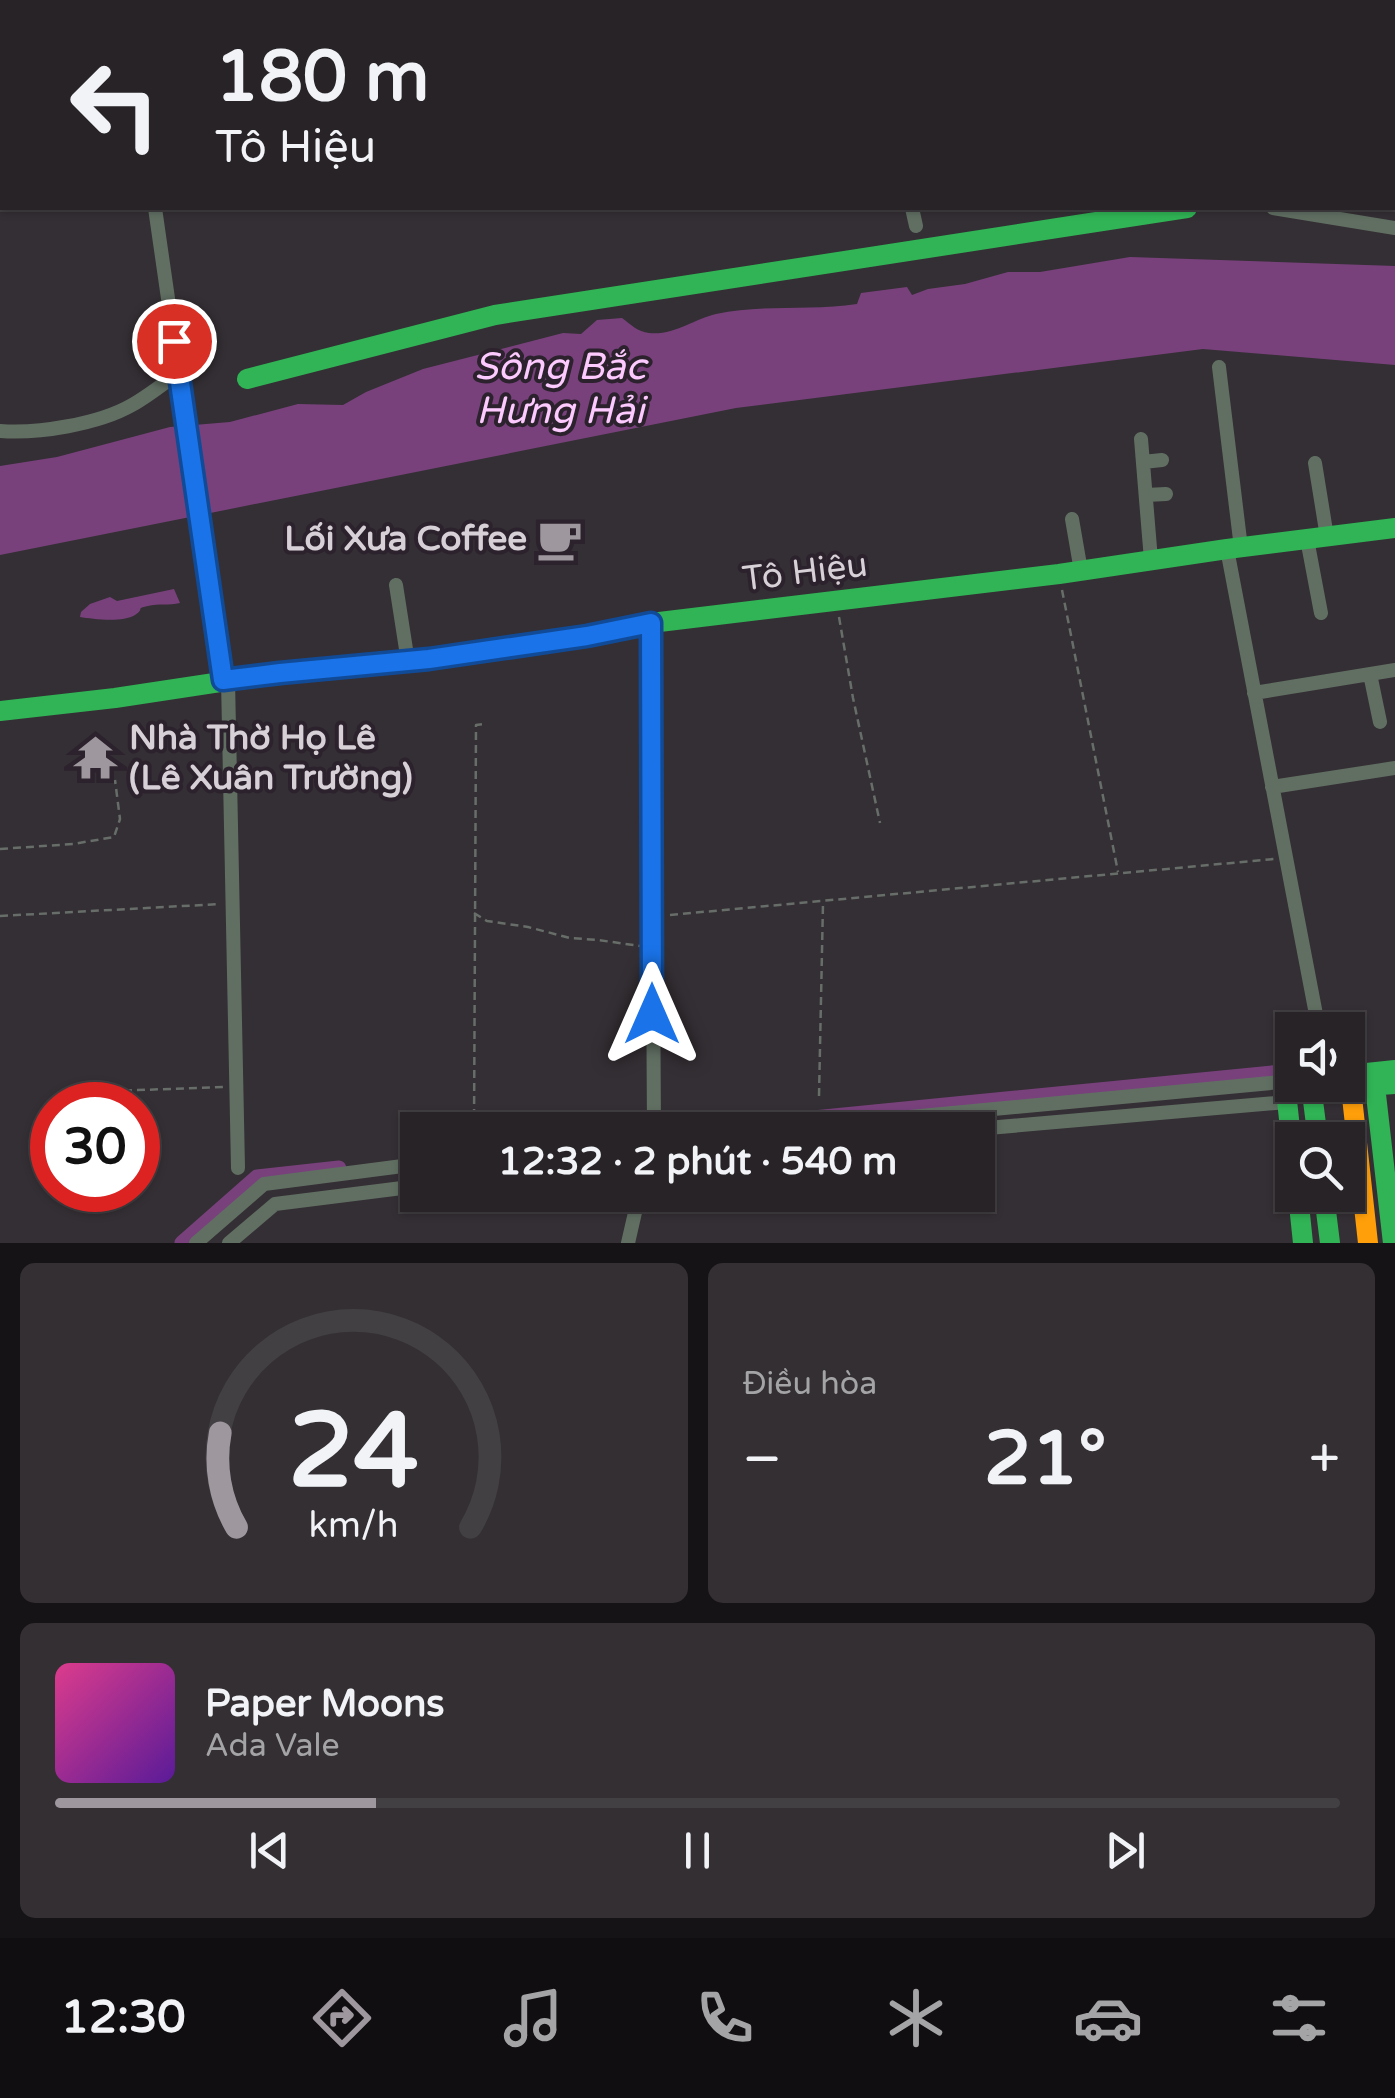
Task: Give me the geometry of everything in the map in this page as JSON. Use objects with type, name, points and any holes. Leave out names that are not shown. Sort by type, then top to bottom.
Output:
[{"type":"main road","points":[[247,379],[481,319],[556,304],[1174,210]]},
{"type":"main road","name":"Tô Hiệu","points":[[0,711],[226,680],[408,662],[651,623],[1059,574],[1395,528]]},
{"type":"main road","points":[[1365,1078],[1395,1070]]},
{"type":"main road","points":[[1385,1085],[1393,1243]]},
{"type":"main road","points":[[1352,1102],[1368,1243]]},
{"type":"main road","points":[[1300,1212],[1303,1243]]},
{"type":"main road","points":[[1326,1212],[1330,1243]]},
{"type":"street","points":[[156,210],[181,398],[226,680],[238,1168]]},
{"type":"street","points":[[912,210],[916,226]]},
{"type":"street","points":[[1284,210],[1395,228]]},
{"type":"street","points":[[1218,368],[1234,548],[1254,693],[1316,1012]]},
{"type":"street","points":[[0,431],[48,429],[101,418],[130,407],[178,373]]},
{"type":"street","points":[[1141,439],[1151,560]]},
{"type":"street","points":[[1143,462],[1162,460]]},
{"type":"street","points":[[1316,463],[1321,613]]},
{"type":"street","points":[[1146,494],[1166,494]]},
{"type":"street","points":[[1072,519],[1080,570]]},
{"type":"street","points":[[396,584],[408,662]]},
{"type":"street","points":[[651,623],[654,1112]]},
{"type":"street","points":[[1254,693],[1395,670]]},
{"type":"street","points":[[1370,674],[1380,722]]},
{"type":"street","points":[[1272,787],[1395,768]]},
{"type":"street","points":[[993,1112],[1275,1089]]},
{"type":"street","points":[[995,1126],[1275,1090]]},
{"type":"street","points":[[196,1243],[264,1184],[400,1166]]},
{"type":"street","points":[[229,1243],[275,1204],[400,1188]]},
{"type":"street","points":[[628,1243],[635,1212]]},
{"type":"path","points":[[1059,574],[1119,874]]},
{"type":"path","points":[[836,601],[880,823]]},
{"type":"path","points":[[474,1112],[476,725],[484,724]]},
{"type":"path","points":[[0,849],[73,844],[114,836],[120,820],[115,780]]},
{"type":"path","points":[[651,913],[664,916],[1286,858]]},
{"type":"path","points":[[819,1096],[823,901]]},
{"type":"path","points":[[0,916],[231,903]]},
{"type":"path","points":[[474,913],[487,921],[570,938],[651,948]]},
{"type":"path","points":[[160,1090],[234,1087]]},
{"type":"water","name":"Sông Bắc Hưng Hải","points":[[1130,257],[1395,266],[1395,365],[1203,349],[736,408],[0,555],[0,466],[57,457],[170,427],[230,422],[298,404],[343,405],[423,369],[563,333],[581,334],[597,320],[622,318],[641,331],[658,333],[734,311],[857,304],[861,293],[907,287],[912,295],[1008,272],[1040,272]]},
{"type":"water","points":[[174,589],[180,603],[144,607],[123,619],[80,617],[90,604],[110,597],[117,601]]},
{"type":"waterway","points":[[874,1112],[1275,1073]]},
{"type":"waterway","points":[[182,1243],[257,1177],[339,1168]]},
{"type":"traffic: fast","points":[[247,379],[495,315],[1174,210]]},
{"type":"traffic: fast","points":[[0,711],[280,673],[429,659],[651,623],[1059,574],[1395,528]]},
{"type":"traffic: fast","points":[[1365,1073],[1395,1070]]},
{"type":"traffic: fast","points":[[1365,1086],[1395,1084]]},
{"type":"traffic: fast","points":[[1375,1086],[1393,1243]]},
{"type":"traffic: fast","points":[[1287,1102],[1289,1122]]},
{"type":"traffic: fast","points":[[1313,1102],[1316,1122]]},
{"type":"traffic: fast","points":[[1300,1212],[1303,1243]]},
{"type":"traffic: fast","points":[[1326,1212],[1330,1243]]},
{"type":"traffic: slow","points":[[1353,1102],[1368,1243]]},
{"type":"place","name":"Lối Xưa Coffee","points":[[560,539]]},
{"type":"place","name":"Nhà Thờ Họ Lê (Lê Xuân Trường)","points":[[96,758]]},
{"type":"route","points":[[174,341],[223,680],[429,659],[651,623],[652,1014]]}]
